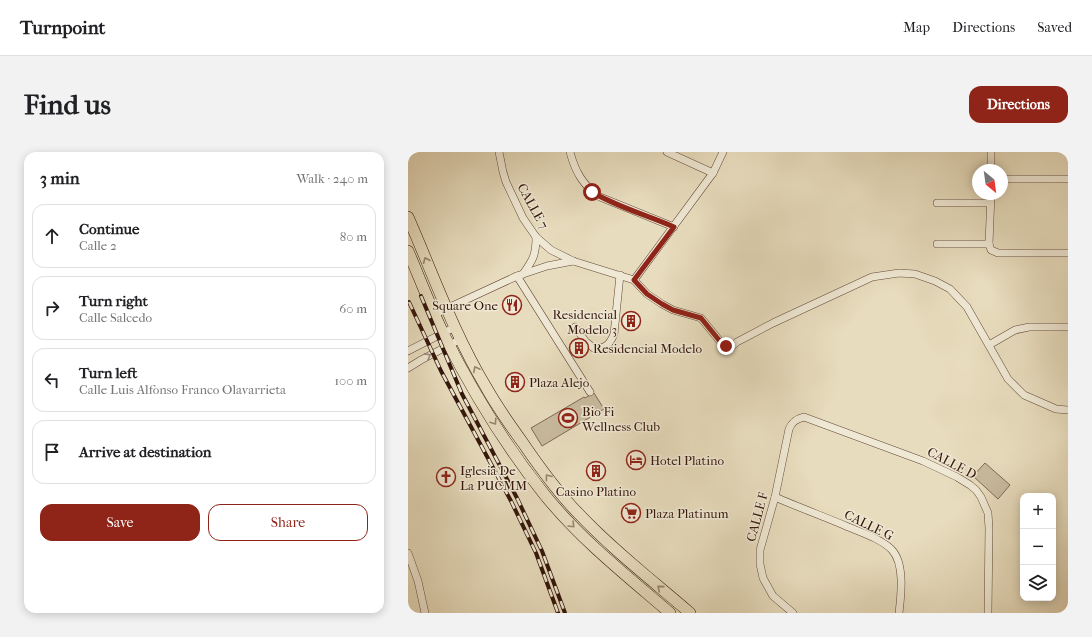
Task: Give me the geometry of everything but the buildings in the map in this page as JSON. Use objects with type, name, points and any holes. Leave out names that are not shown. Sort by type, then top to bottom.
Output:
[{"type":"main road","points":[[408,217],[461,339],[495,402],[532,456],[579,514],[623,555],[690,613]]},
{"type":"main road","points":[[408,251],[449,345],[485,409],[522,465],[570,524],[613,564],[670,613]]},
{"type":"street","name":"CALLE 7","points":[[499,152],[506,182],[523,218],[536,237],[551,250],[573,261],[634,280]]},
{"type":"street","points":[[570,152],[578,174],[587,188],[592,192],[625,208],[674,227]]},
{"type":"street","points":[[667,152],[713,173]]},
{"type":"street","points":[[723,152],[713,173],[634,280],[647,294],[673,310],[701,318],[723,345],[729,347],[773,323],[872,277],[899,273],[915,274],[936,280],[950,289],[967,308],[1008,379],[1024,395],[1056,409],[1068,410]]},
{"type":"street","points":[[991,152],[991,164]]},
{"type":"street","points":[[1008,179],[1068,179]]},
{"type":"street","points":[[990,200],[990,247]]},
{"type":"street","points":[[937,203],[990,203]]},
{"type":"street","points":[[520,275],[532,260],[536,250],[536,237]]},
{"type":"street","points":[[937,244],[990,247],[998,253],[1068,253]]},
{"type":"street","points":[[435,314],[520,275],[547,266],[573,261]]},
{"type":"street","points":[[520,275],[590,392]]},
{"type":"street","points":[[575,327],[586,342],[595,349],[604,348],[611,342],[614,334],[620,275]]},
{"type":"street","points":[[408,351],[455,327]]},
{"type":"street","points":[[989,345],[1015,330],[1029,327],[1068,327]]},
{"type":"street","points":[[408,368],[461,339]]},
{"type":"street","name":"CALLE D","points":[[798,418],[804,417],[924,461],[970,484],[976,490],[982,497],[988,513],[988,613]]},
{"type":"street","name":"CALLE F","points":[[793,613],[773,596],[763,578],[760,564],[760,550],[775,497],[789,429],[791,424],[798,418]]},
{"type":"street","name":"CALLE G","points":[[775,497],[863,533],[880,541],[892,550],[898,560],[900,569],[901,599],[899,613]]},
{"type":"street","points":[[408,553],[418,581],[426,613]]},
{"type":"shaded area","name":"Bio Fi Wellness Club","points":[[594,393],[604,409],[542,446],[531,428],[584,397],[585,398]]},
{"type":"shaded area","points":[[985,463],[1010,485],[998,499],[973,476]]},
{"type":"railway","points":[[421,296],[462,394],[517,498],[542,551],[565,613]]},
{"type":"railway","points":[[409,302],[441,371],[511,501],[536,553],[558,613]]},
{"type":"place","name":"Square One","points":[[512,305]]},
{"type":"place","name":"Residencial Modelo 3","points":[[631,321]]},
{"type":"place","name":"Residencial Modelo","points":[[579,348]]},
{"type":"place","name":"Plaza Alejo","points":[[515,382]]},
{"type":"place","name":"Bio Fi Wellness Club","points":[[568,418]]},
{"type":"place","name":"Hotel Platino","points":[[636,460]]},
{"type":"place","name":"Casino Platino","points":[[596,471]]},
{"type":"place","name":"Iglesia De La PUCMM","points":[[446,477]]},
{"type":"place","name":"Plaza Platinum","points":[[631,513]]},
{"type":"route","points":[[592,192],[625,208],[674,227],[634,280],[647,294],[662,304],[673,310],[701,318],[723,345],[726,346]]}]
